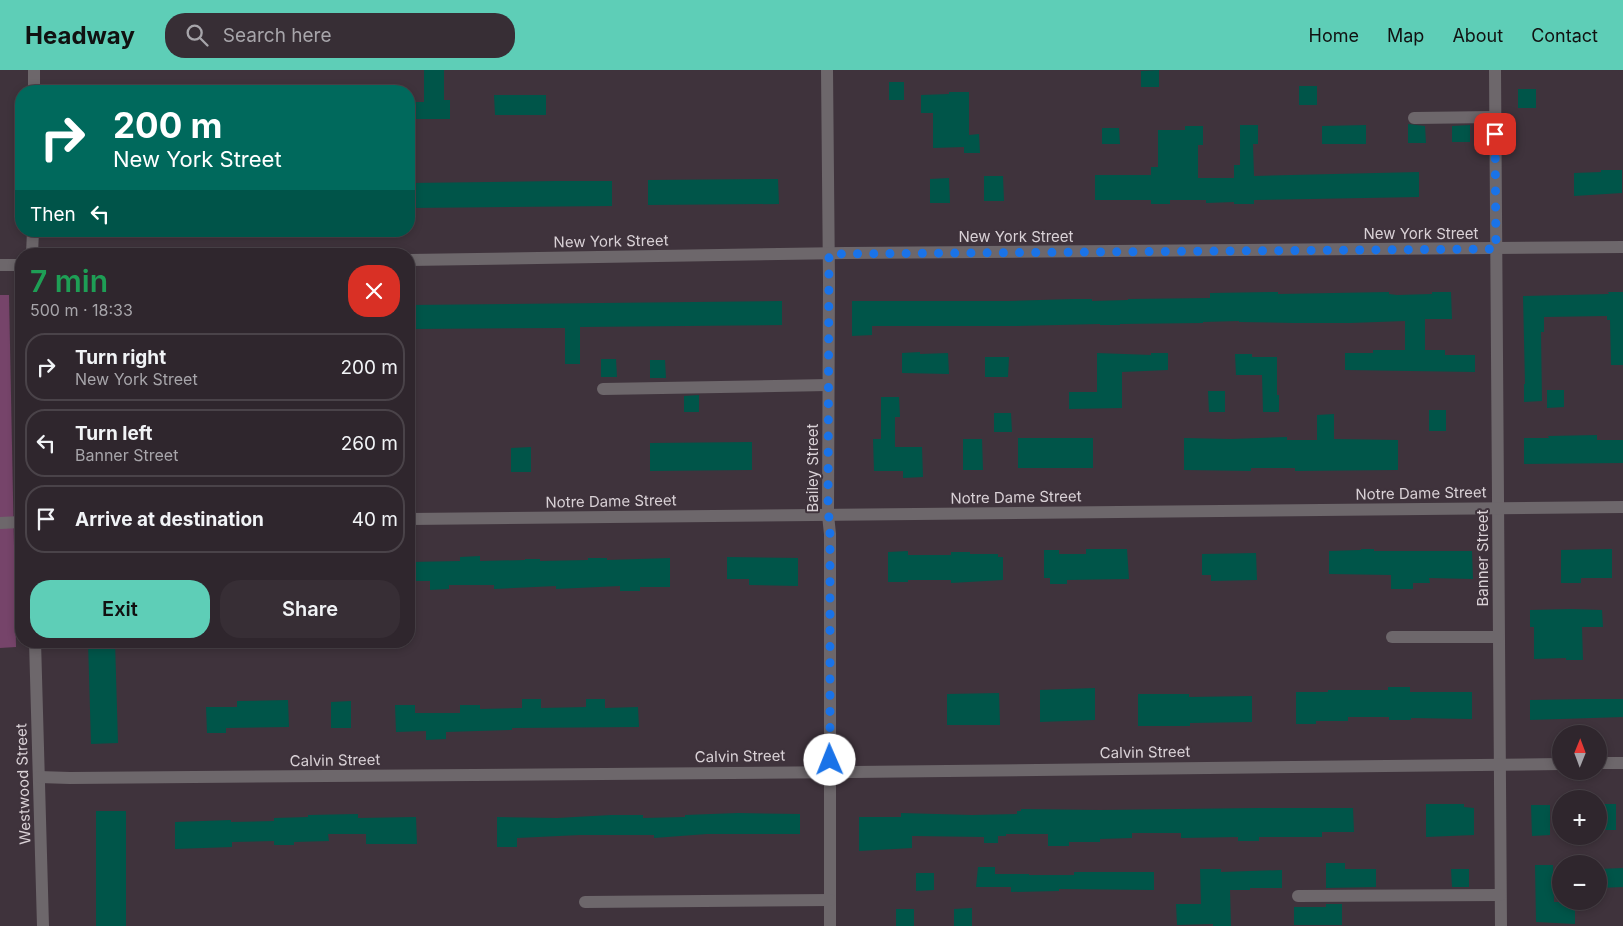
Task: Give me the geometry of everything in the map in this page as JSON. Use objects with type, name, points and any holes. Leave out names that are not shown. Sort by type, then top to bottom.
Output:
[{"type":"street","points":[[34,70],[34,85]]},
{"type":"street","name":"Bailey Street","points":[[827,70],[830,926]]},
{"type":"street","name":"Banner Street","points":[[1495,70],[1500,926]]},
{"type":"street","points":[[1414,118],[1495,117]]},
{"type":"street","name":"New York Street","points":[[415,260],[1623,247]]},
{"type":"street","points":[[0,266],[15,265]]},
{"type":"street","points":[[603,389],[828,385]]},
{"type":"street","name":"Notre Dame Street","points":[[415,519],[1623,507]]},
{"type":"street","points":[[0,523],[15,522]]},
{"type":"street","points":[[1392,637],[1498,637]]},
{"type":"street","name":"Westwood Street","points":[[35,648],[43,926]]},
{"type":"street","points":[[1608,763],[1623,763]]},
{"type":"street","name":"Calvin Street","points":[[39,777],[830,772],[1552,764]]},
{"type":"street","points":[[1298,896],[1500,895]]},
{"type":"street","points":[[584,902],[830,900]]},
{"type":"shaded area","points":[[0,295],[9,295],[15,647],[0,648]]},
{"type":"building","points":[[424,70],[444,70],[444,100],[450,100],[450,119],[415,119],[415,102],[424,102]]},
{"type":"building","points":[[1159,70],[1159,87],[1141,87],[1141,71]]},
{"type":"building","points":[[889,82],[904,82],[904,100],[889,100]]},
{"type":"building","points":[[1299,86],[1317,86],[1317,105],[1299,105]]},
{"type":"building","points":[[1518,89],[1536,89],[1536,108],[1518,108]]},
{"type":"building","points":[[949,92],[969,92],[969,135],[979,134],[980,153],[964,153],[964,147],[933,148],[933,113],[921,113],[921,95],[949,94]]},
{"type":"building","points":[[494,95],[546,95],[546,115],[495,115]]},
{"type":"building","points":[[1408,124],[1425,126],[1426,143],[1408,143]]},
{"type":"building","points":[[1240,125],[1258,125],[1258,144],[1253,144],[1254,176],[1419,172],[1419,197],[1254,200],[1254,204],[1234,204],[1234,202],[1206,203],[1206,200],[1170,200],[1170,204],[1151,204],[1151,200],[1095,200],[1095,175],[1151,175],[1151,167],[1158,167],[1158,130],[1185,130],[1185,126],[1203,126],[1203,145],[1198,145],[1198,178],[1234,178],[1234,165],[1240,165]]},
{"type":"building","points":[[1366,125],[1366,144],[1322,144],[1322,126]]},
{"type":"building","points":[[1470,125],[1470,142],[1452,142],[1452,126]]},
{"type":"building","points":[[1102,128],[1119,128],[1120,144],[1102,144]]},
{"type":"building","points":[[1601,170],[1622,170],[1622,193],[1574,196],[1574,173],[1601,172]]},
{"type":"building","points":[[984,176],[1003,176],[1004,201],[984,201]]},
{"type":"building","points":[[949,178],[950,203],[930,203],[930,179]]},
{"type":"building","points":[[778,179],[779,204],[648,205],[648,180]]},
{"type":"building","points":[[612,181],[612,206],[415,208],[415,183]]},
{"type":"building","points":[[1278,292],[1278,294],[1389,292],[1389,294],[1397,295],[1451,292],[1452,319],[1425,319],[1425,350],[1445,350],[1445,355],[1475,355],[1475,372],[1345,370],[1345,353],[1373,353],[1373,350],[1405,350],[1405,321],[1294,323],[1239,321],[1120,325],[872,326],[872,335],[852,336],[852,301],[1092,299],[1092,301],[1210,298],[1210,293]]},
{"type":"building","points":[[1608,292],[1623,292],[1623,365],[1611,365],[1610,320],[1607,320],[1607,316],[1544,317],[1544,332],[1541,332],[1542,401],[1524,402],[1523,296],[1609,294]]},
{"type":"building","points":[[782,301],[782,325],[580,327],[580,364],[565,364],[565,328],[415,329],[415,305]]},
{"type":"building","points":[[920,352],[920,354],[948,353],[949,374],[902,373],[902,353]]},
{"type":"building","points":[[1097,353],[1151,355],[1151,353],[1168,353],[1168,370],[1122,372],[1122,408],[1069,409],[1069,392],[1097,392]]},
{"type":"building","points":[[1235,354],[1252,354],[1252,357],[1277,357],[1279,412],[1263,412],[1262,375],[1236,375]]},
{"type":"building","points":[[985,357],[1009,357],[1008,377],[985,377]]},
{"type":"building","points":[[601,359],[616,359],[617,377],[601,377]]},
{"type":"building","points":[[650,360],[665,360],[666,378],[650,378]]},
{"type":"building","points":[[1547,390],[1564,390],[1564,407],[1547,408]]},
{"type":"building","points":[[1208,391],[1225,391],[1225,412],[1209,412]]},
{"type":"building","points":[[699,395],[699,412],[684,412],[684,396]]},
{"type":"building","points":[[881,397],[899,397],[900,417],[895,417],[895,447],[922,447],[923,477],[903,478],[903,471],[874,471],[873,439],[881,439]]},
{"type":"building","points":[[1429,410],[1446,410],[1446,431],[1429,431]]},
{"type":"building","points":[[994,413],[1011,413],[1012,432],[994,432]]},
{"type":"building","points":[[1334,414],[1334,439],[1398,440],[1398,470],[1295,471],[1295,468],[1251,468],[1251,471],[1184,470],[1184,438],[1287,437],[1287,440],[1317,440],[1317,415]]},
{"type":"building","points":[[1597,435],[1597,440],[1623,440],[1623,463],[1524,464],[1524,438]]},
{"type":"building","points":[[1018,438],[1093,438],[1093,468],[1018,468]]},
{"type":"building","points":[[963,439],[982,439],[983,470],[963,470]]},
{"type":"building","points":[[752,442],[752,470],[650,471],[650,443]]},
{"type":"building","points":[[531,447],[531,472],[511,472],[511,448]]},
{"type":"building","points":[[1086,549],[1127,549],[1129,579],[1067,580],[1067,584],[1050,584],[1050,578],[1044,578],[1044,550],[1059,550],[1059,554],[1086,554]]},
{"type":"building","points":[[1374,549],[1374,551],[1472,551],[1473,579],[1429,578],[1430,583],[1413,583],[1413,589],[1391,589],[1391,575],[1329,574],[1329,551]]},
{"type":"building","points":[[1612,549],[1612,578],[1581,578],[1581,583],[1561,583],[1561,550]]},
{"type":"building","points":[[908,551],[908,555],[951,555],[951,552],[998,554],[998,557],[1003,557],[1003,580],[951,583],[951,580],[888,582],[888,552]]},
{"type":"building","points":[[1256,553],[1257,580],[1211,581],[1211,575],[1202,575],[1202,554]]},
{"type":"building","points":[[480,556],[480,561],[670,558],[670,587],[640,587],[640,591],[620,591],[620,586],[556,589],[556,586],[494,589],[494,585],[449,585],[449,589],[430,590],[430,581],[415,581],[415,562],[460,561],[460,557]]},
{"type":"building","points":[[727,557],[798,558],[798,586],[749,585],[749,579],[727,579]]},
{"type":"building","points":[[1530,610],[1602,610],[1603,627],[1582,627],[1583,660],[1566,660],[1566,658],[1534,659],[1534,627],[1530,627]]},
{"type":"building","points":[[88,648],[115,648],[118,743],[91,744]]},
{"type":"building","points":[[1388,687],[1410,687],[1410,692],[1472,692],[1472,719],[1411,718],[1411,720],[1389,720],[1389,717],[1348,717],[1348,721],[1316,721],[1316,724],[1296,724],[1296,692],[1388,690]]},
{"type":"building","points":[[1095,688],[1095,720],[1040,722],[1040,690]]},
{"type":"building","points":[[999,693],[1000,725],[947,725],[947,694]]},
{"type":"building","points":[[1138,694],[1189,694],[1189,697],[1252,696],[1252,722],[1190,723],[1190,726],[1138,726]]},
{"type":"building","points":[[522,699],[541,699],[541,708],[586,707],[586,699],[605,699],[605,708],[638,707],[639,727],[512,728],[512,730],[446,732],[446,739],[426,740],[426,731],[396,732],[395,705],[415,705],[415,713],[460,713],[460,705],[480,705],[480,709],[522,708]]},
{"type":"building","points":[[1623,699],[1623,717],[1530,720],[1530,700]]},
{"type":"building","points":[[288,700],[289,727],[226,728],[226,733],[207,733],[206,707],[237,707],[237,701]]},
{"type":"building","points":[[351,701],[351,728],[331,728],[331,702]]},
{"type":"building","points":[[1426,804],[1464,804],[1464,807],[1474,808],[1474,835],[1426,837]]},
{"type":"building","points":[[1607,804],[1616,804],[1616,830],[1607,830]]},
{"type":"building","points":[[1531,805],[1550,805],[1550,835],[1532,836]]},
{"type":"building","points":[[1353,808],[1354,832],[1322,832],[1322,837],[1259,837],[1259,841],[1238,841],[1238,837],[1181,838],[1181,833],[1132,833],[1132,838],[1100,839],[1100,842],[1069,842],[1069,846],[1048,846],[1048,834],[1006,834],[1006,836],[998,836],[998,843],[984,843],[984,837],[912,836],[912,848],[859,851],[859,817],[901,817],[901,813],[1017,814],[1017,811],[1021,811],[1021,809]]},
{"type":"building","points":[[96,811],[126,811],[126,926],[96,926]]},
{"type":"building","points":[[738,813],[800,814],[800,834],[707,834],[654,838],[654,835],[580,835],[517,838],[517,847],[497,847],[497,817],[557,818],[643,815],[643,818]]},
{"type":"building","points":[[358,814],[358,818],[416,817],[417,844],[366,844],[366,834],[328,834],[329,841],[294,842],[294,845],[274,845],[274,841],[232,842],[232,847],[175,849],[175,822],[274,821],[274,818],[308,817],[308,815]]},
{"type":"building","points":[[1326,863],[1345,863],[1345,869],[1376,869],[1376,887],[1326,888]]},
{"type":"building","points":[[1535,865],[1552,865],[1552,910],[1575,910],[1575,924],[1536,922]]},
{"type":"building","points":[[978,867],[995,867],[995,874],[1029,875],[1074,875],[1074,872],[1154,872],[1154,890],[1059,889],[1059,891],[1011,892],[1011,887],[976,887]]},
{"type":"building","points":[[1623,868],[1623,887],[1607,888],[1607,869]]},
{"type":"building","points":[[1200,869],[1221,869],[1221,872],[1282,870],[1282,888],[1230,890],[1231,926],[1213,926],[1213,924],[1177,925],[1176,904],[1201,904]]},
{"type":"building","points":[[1451,869],[1469,869],[1469,887],[1452,887]]},
{"type":"building","points":[[916,873],[934,873],[934,890],[916,891]]},
{"type":"building","points":[[1326,904],[1342,904],[1342,925],[1294,925],[1294,907],[1326,907]]},
{"type":"building","points":[[972,908],[972,926],[954,926],[954,909]]},
{"type":"building","points":[[896,909],[914,909],[914,926],[896,926]]},
{"type":"route","points":[[830,760],[830,534],[828,515],[829,254],[1496,249],[1495,134]]}]
